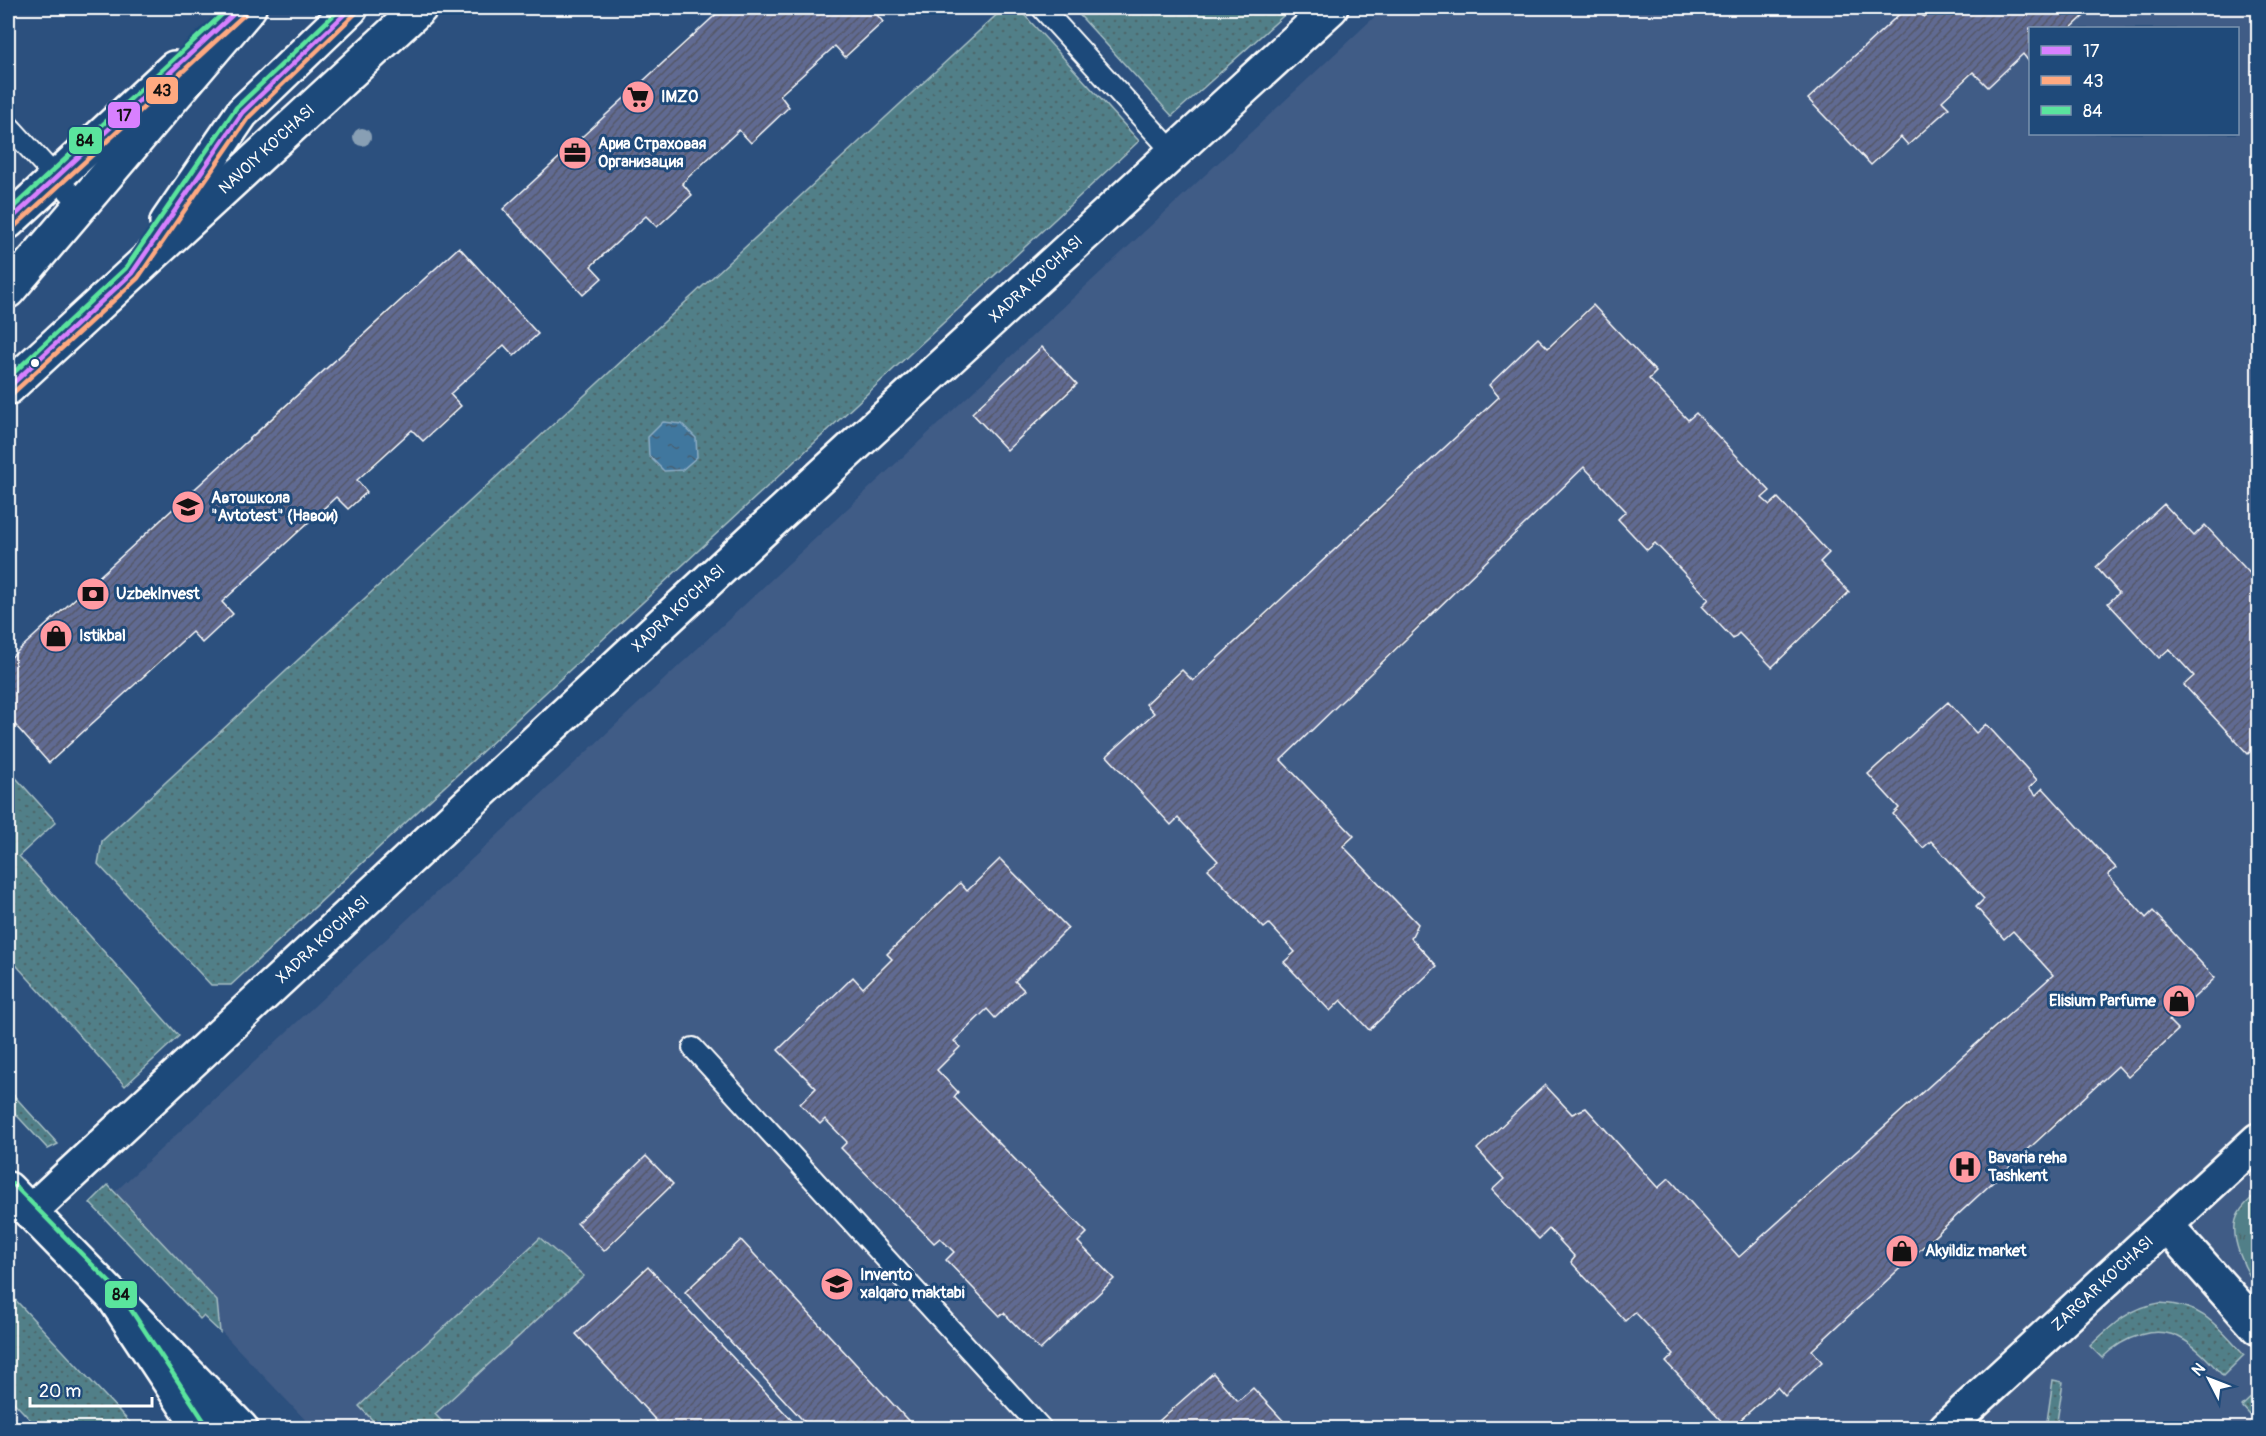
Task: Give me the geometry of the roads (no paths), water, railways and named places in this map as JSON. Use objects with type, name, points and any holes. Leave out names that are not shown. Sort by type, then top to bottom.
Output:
[{"type":"street","points":[[8,222],[240,8]]},
{"type":"street","points":[[8,291],[249,8]]},
{"type":"street","points":[[132,273],[242,112],[351,8]]},
{"type":"street","name":"NAVOIY KO'CHASI","points":[[8,388],[420,8]]},
{"type":"street","name":"XADRA KO'CHASI","points":[[30,1212],[728,562],[1331,8]]},
{"type":"street","name":"ZARGAR KO'CHASI","points":[[1946,1428],[2259,1140]]},
{"type":"street","points":[[8,1189],[241,1428]]},
{"type":"street","points":[[2166,1225],[2259,1328]]},
{"type":"street","points":[[114,1298],[200,1428]]},
{"type":"lane","points":[[1042,8],[1173,152]]},
{"type":"lane","points":[[8,125],[81,205]]},
{"type":"lane","points":[[693,1048],[1041,1428]]},
{"type":"water","points":[[663,422],[682,424],[696,438],[697,457],[682,470],[664,471],[649,456],[648,437]]},
{"type":"place","name":"IMZO","points":[[638,97]]},
{"type":"place","name":"Ариа Страховая Организация","points":[[575,153]]},
{"type":"place","name":"Автошкола \"Avtotest\" (Навои)","points":[[188,507]]},
{"type":"place","name":"UzbekInvest","points":[[93,594]]},
{"type":"place","name":"Istikbal","points":[[56,636]]},
{"type":"place","name":"Elisium Parfume","points":[[2179,1001]]},
{"type":"place","name":"Bavaria reha Tashkent","points":[[1965,1167]]},
{"type":"place","name":"Akyildiz market","points":[[1902,1251]]},
{"type":"place","name":"Invento xalqaro maktabi","points":[[837,1284]]}]
